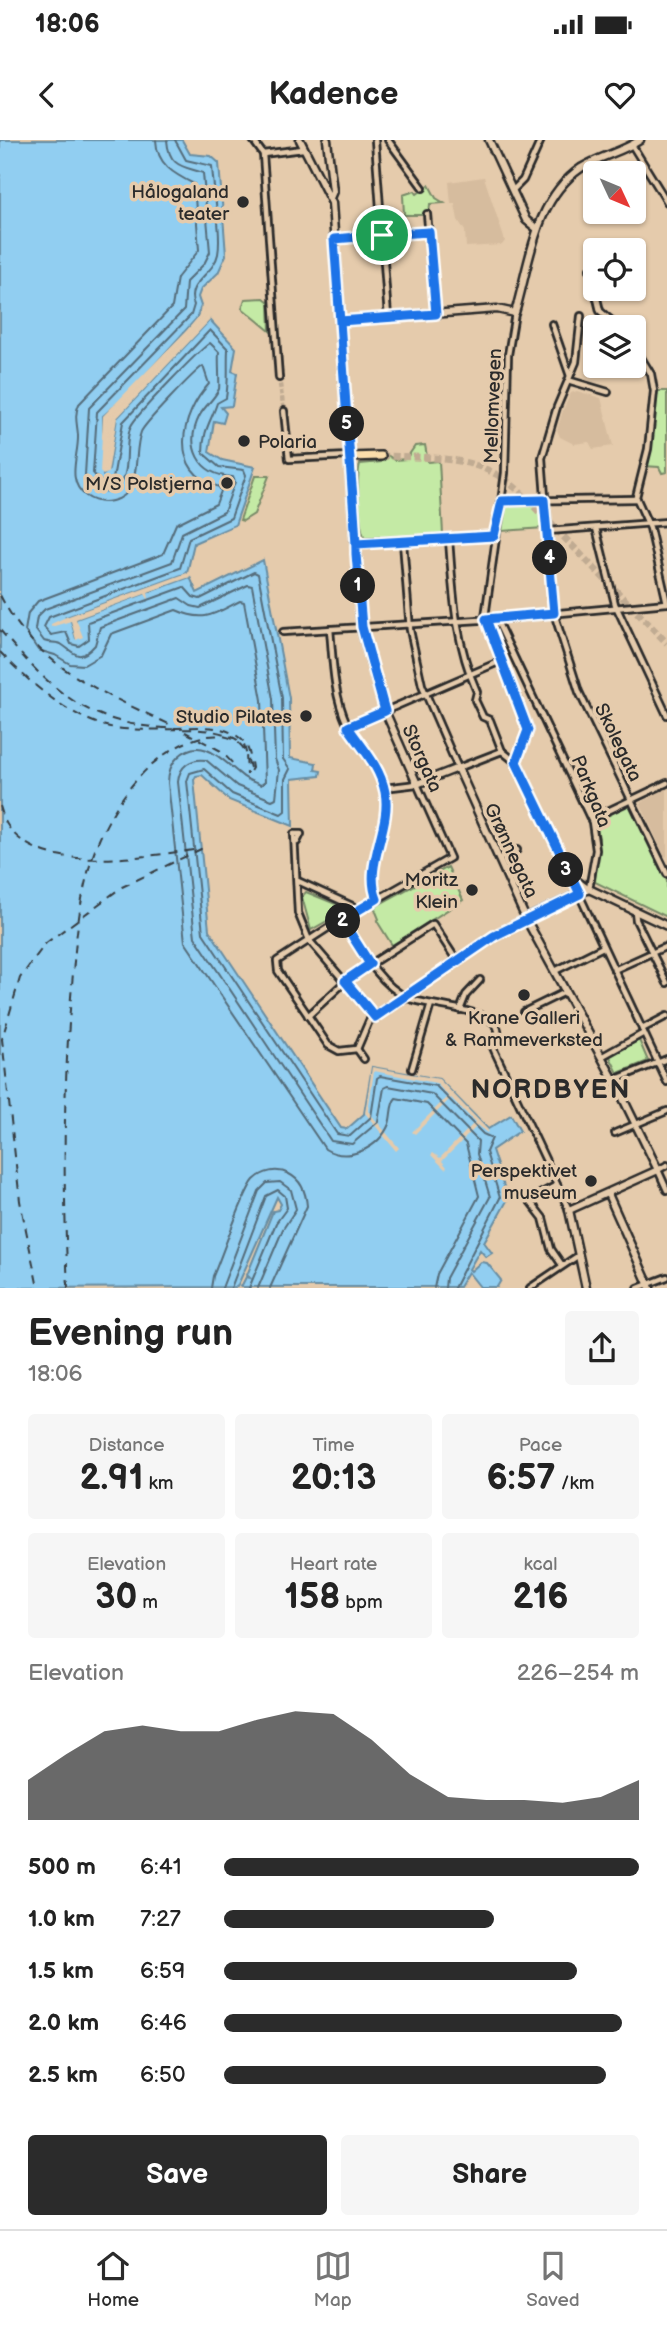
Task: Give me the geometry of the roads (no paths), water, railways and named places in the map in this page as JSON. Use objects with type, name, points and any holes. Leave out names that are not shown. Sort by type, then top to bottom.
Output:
[{"type":"main road","points":[[349,457],[381,456]]},
{"type":"street","points":[[253,140],[263,154],[279,378]]},
{"type":"street","points":[[300,140],[330,198]]},
{"type":"street","name":"Storgata","points":[[327,140],[333,191],[330,198],[362,627],[385,711],[449,859],[377,899]]},
{"type":"street","points":[[375,140],[388,317]]},
{"type":"street","points":[[388,140],[423,188]]},
{"type":"street","points":[[489,140],[514,189],[526,220],[536,228]]},
{"type":"street","points":[[514,189],[523,180],[541,140]]},
{"type":"street","name":"Mellomvegen","points":[[516,762],[528,733],[486,619],[494,536],[502,501],[507,454],[508,355],[516,313],[536,228],[556,195],[574,174],[600,158],[640,140]]},
{"type":"street","points":[[632,145],[667,202]]},
{"type":"street","points":[[263,154],[303,149]]},
{"type":"street","points":[[427,214],[436,314]]},
{"type":"street","points":[[334,239],[429,232]]},
{"type":"street","points":[[340,321],[497,309],[516,313]]},
{"type":"street","name":"Skolegata","points":[[581,317],[580,342],[571,379],[557,407],[543,450],[544,500],[554,613],[582,698],[665,863],[667,874]]},
{"type":"street","points":[[552,324],[571,379],[608,392]]},
{"type":"street","points":[[282,632],[496,619],[667,603],[648,524],[637,499],[636,488],[648,449],[654,391],[651,374],[646,366]]},
{"type":"street","points":[[284,411],[289,459],[349,457]]},
{"type":"street","points":[[502,501],[637,499]]},
{"type":"street","points":[[548,531],[667,522]]},
{"type":"street","points":[[596,528],[617,608],[667,715]]},
{"type":"street","points":[[356,544],[494,536]]},
{"type":"street","points":[[449,539],[455,621],[468,675],[477,692],[475,700],[483,717],[490,720],[502,751],[516,762],[667,1082]]},
{"type":"street","name":"Grønnegata","points":[[403,542],[410,624],[426,694],[526,919],[614,1080],[667,1190]]},
{"type":"street","name":"Parkgata","points":[[496,619],[591,818],[596,850],[589,889]]},
{"type":"street","points":[[331,629],[336,695],[348,727],[367,751],[384,788],[382,827],[373,883],[377,899],[279,960],[278,971],[334,1049],[349,1052],[357,1049],[369,1021],[457,961],[526,919],[589,889]]},
{"type":"street","points":[[348,727],[501,661]]},
{"type":"street","points":[[384,788],[417,785],[502,751]]},
{"type":"street","points":[[591,818],[667,783]]},
{"type":"street","points":[[297,842],[298,914],[309,940],[375,1017]]},
{"type":"street","points":[[498,859],[517,850]]},
{"type":"street","points":[[569,875],[585,883],[589,889],[667,926]]},
{"type":"street","points":[[298,881],[359,909]]},
{"type":"street","points":[[635,910],[636,920],[667,983]]},
{"type":"street","points":[[342,920],[370,964],[406,998],[460,1010],[495,1024],[498,1033],[493,1042],[495,1052],[569,1210],[586,1287]]},
{"type":"street","points":[[308,1016],[345,981],[432,924],[457,961]]},
{"type":"street","points":[[614,970],[667,946]]},
{"type":"street","points":[[554,972],[603,947]]},
{"type":"street","points":[[460,1010],[466,995],[480,980]]},
{"type":"street","points":[[524,1012],[565,992]]},
{"type":"street","points":[[412,1069],[431,1004]]},
{"type":"street","points":[[601,1057],[667,1016]]},
{"type":"street","points":[[357,1049],[364,1059]]},
{"type":"street","points":[[614,1080],[667,1059]]},
{"type":"street","points":[[615,1133],[667,1111]]},
{"type":"street","points":[[569,1210],[667,1165]]},
{"type":"street","points":[[557,1185],[529,1200],[543,1218],[551,1249],[562,1265]]},
{"type":"street","points":[[608,1194],[650,1286]]},
{"type":"street","points":[[530,1287],[580,1255]]},
{"type":"street","points":[[638,1287],[650,1286],[667,1277]]},
{"type":"water","points":[[0,140],[182,140],[190,154],[211,156],[219,163],[226,255],[218,273],[201,289],[198,297],[201,306],[196,319],[128,394],[103,416],[103,475],[109,470],[117,418],[210,320],[236,348],[232,371],[237,373],[232,406],[221,407],[226,413],[223,423],[214,421],[209,452],[222,460],[255,467],[235,525],[194,543],[187,573],[66,617],[71,621],[76,639],[76,619],[190,577],[197,593],[263,560],[289,698],[290,758],[316,763],[315,770],[321,771],[320,776],[292,779],[293,826],[229,800],[202,775],[196,776],[194,780],[209,930],[341,1128],[347,1129],[364,1114],[372,1067],[439,1079],[488,1129],[511,1115],[520,1131],[492,1150],[508,1199],[484,1242],[492,1253],[486,1257],[480,1250],[469,1269],[471,1271],[481,1262],[487,1263],[501,1280],[497,1287],[480,1287],[468,1272],[459,1287],[241,1287],[246,1277],[250,1278],[247,1275],[273,1211],[278,1210],[281,1204],[277,1197],[237,1287],[0,1288]]},
{"type":"tunnel","points":[[279,378],[284,411]]},
{"type":"tunnel","points":[[381,456],[454,460],[471,464],[503,478],[518,490],[667,643]]},
{"type":"place","name":"Hålogaland teater","points":[[243,202]]},
{"type":"place","name":"Polaria","points":[[244,441]]},
{"type":"place","name":"M/S Polstjerna","points":[[227,483]]},
{"type":"place","name":"Studio Pilates","points":[[306,716]]},
{"type":"place","name":"Moritz Klein","points":[[472,890]]},
{"type":"place","name":"Krane Galleri & Rammeverksted","points":[[524,995]]},
{"type":"place","name":"Perspektivet museum","points":[[591,1181]]},
{"type":"district","name":"NORDBYEN","points":[[551,1089]]}]
